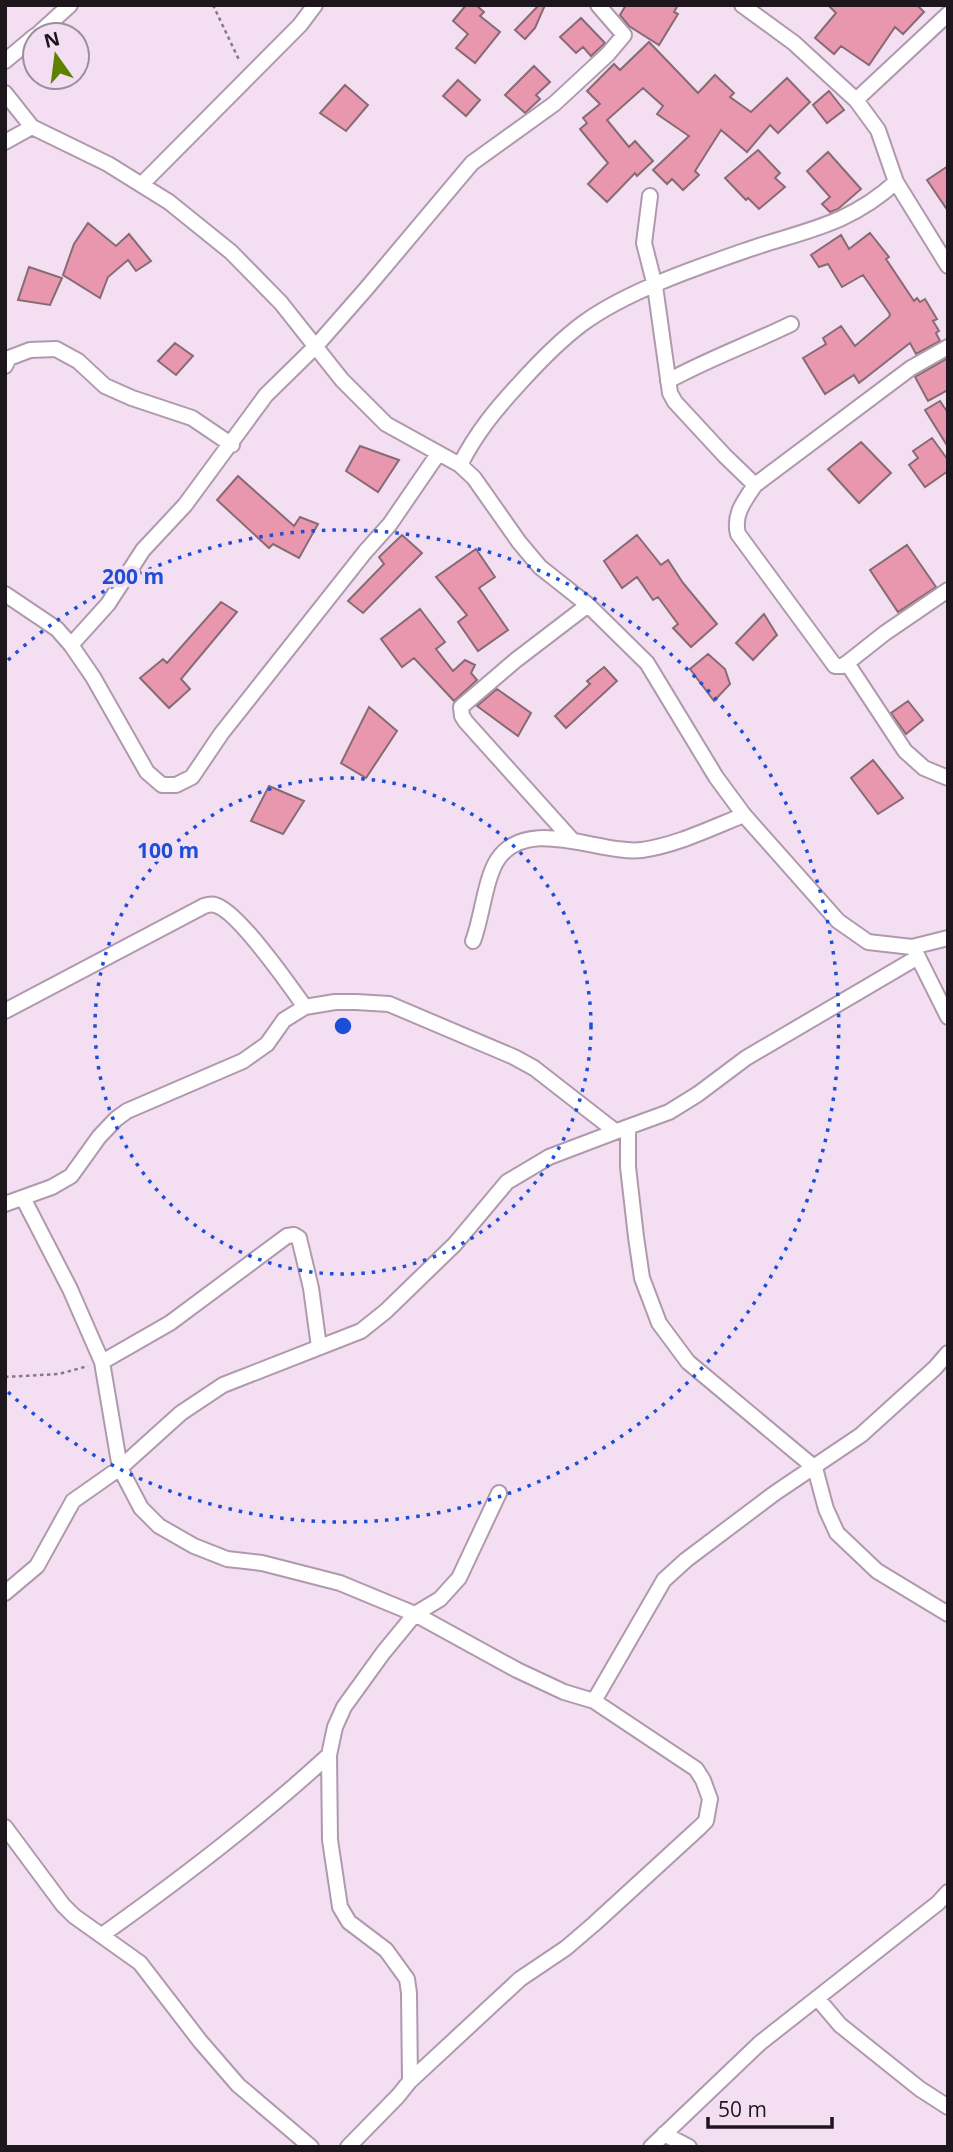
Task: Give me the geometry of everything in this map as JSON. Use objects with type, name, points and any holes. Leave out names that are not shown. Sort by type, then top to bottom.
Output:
[{"type":"street","points":[[52,21],[70,5]]},
{"type":"street","points":[[142,184],[300,25],[314,5]]},
{"type":"street","points":[[71,645],[108,604],[143,550],[186,505],[266,395],[316,346],[472,163],[554,104],[608,54],[624,35],[598,5]]},
{"type":"street","points":[[742,5],[794,43],[856,100],[878,130],[896,183],[948,267]]},
{"type":"street","points":[[856,100],[948,14]]},
{"type":"street","points":[[5,61],[21,48]]},
{"type":"street","points":[[5,93],[32,127],[60,139],[142,184],[231,252],[281,303],[342,380],[386,424],[460,465],[474,478],[540,567],[588,605],[647,663],[716,778],[744,815],[838,921],[868,942],[915,952]]},
{"type":"street","points":[[5,142],[32,127]]},
{"type":"street","points":[[460,465],[487,420],[550,351],[582,324],[656,286],[747,250],[831,224],[878,198],[896,183]]},
{"type":"street","points":[[650,196],[644,243],[656,286],[668,381],[675,402],[724,456],[755,485]]},
{"type":"street","points":[[668,381],[704,361],[745,346],[791,324]]},
{"type":"street","points":[[948,347],[911,368],[755,485],[739,509],[735,524],[738,534],[835,666],[847,663],[886,632],[948,590]]},
{"type":"street","points":[[5,366],[9,358],[30,350],[56,349],[78,361],[105,386],[192,418],[232,445]]},
{"type":"street","points":[[5,594],[57,629],[93,677],[147,772],[162,785],[176,785],[192,778],[221,734],[390,524],[438,454]]},
{"type":"street","points":[[573,841],[466,722],[461,707],[516,660],[588,605]]},
{"type":"street","points":[[847,663],[905,751],[924,768],[948,778]]},
{"type":"street","points":[[473,941],[497,859],[503,852],[526,840],[547,838],[640,850],[673,842],[744,815]]},
{"type":"street","points":[[5,1011],[169,923],[213,904],[246,930],[305,1007]]},
{"type":"street","points":[[5,1594],[37,1566],[73,1501],[120,1468],[181,1413],[223,1385],[361,1331],[386,1311],[455,1244],[507,1182],[519,1173],[549,1157],[669,1112],[746,1058],[915,952],[948,938]]},
{"type":"street","points":[[915,952],[948,1017]]},
{"type":"street","points":[[5,1204],[52,1187],[71,1176],[99,1138],[127,1111],[243,1061],[267,1044],[284,1020],[305,1007],[335,1002],[389,1003],[514,1057],[622,1129],[642,1278],[659,1323],[688,1362],[815,1468],[825,1509],[837,1533],[877,1571],[948,1614]]},
{"type":"street","points":[[23,1198],[70,1289],[102,1362],[120,1468],[141,1508],[159,1526],[194,1546],[227,1559],[262,1563],[340,1583],[415,1614],[517,1670],[564,1692],[594,1701],[696,1769],[710,1798],[706,1821],[566,1948],[520,1979],[410,2081],[348,2147]]},
{"type":"street","points":[[102,1362],[170,1323],[287,1236],[294,1235],[299,1238],[311,1287],[319,1347]]},
{"type":"street","points":[[594,1701],[664,1580],[685,1560],[731,1525],[861,1435],[948,1353]]},
{"type":"street","points":[[410,2081],[407,1979],[386,1950],[349,1922],[340,1907],[330,1840],[328,1755],[335,1727],[344,1707],[383,1653],[415,1614],[440,1599],[459,1578],[499,1493]]},
{"type":"street","points":[[102,1935],[180,1880],[252,1823],[328,1755]]},
{"type":"street","points":[[5,1827],[63,1905],[74,1916],[140,1963],[238,2085],[311,2147]]},
{"type":"street","points":[[651,2147],[761,2043],[938,1903],[948,1892]]},
{"type":"street","points":[[818,1999],[840,2025],[920,2089],[948,2107]]},
{"type":"street","points":[[664,2134],[689,2147]]},
{"type":"path","points":[[213,5],[248,78]]},
{"type":"path","points":[[5,1377],[59,1374],[102,1362]]},
{"type":"building","points":[[466,5],[476,5],[484,12],[480,16],[500,32],[475,63],[456,48],[468,34],[453,21]]},
{"type":"building","points":[[539,5],[545,5],[535,28],[525,39],[515,30]]},
{"type":"building","points":[[626,5],[678,5],[674,12],[678,14],[659,45],[629,26],[620,15]]},
{"type":"building","points":[[828,5],[917,5],[924,12],[903,34],[895,27],[869,65],[841,46],[834,54],[815,38],[836,13]]},
{"type":"building","points":[[581,18],[605,43],[591,56],[583,47],[576,53],[560,37]]},
{"type":"building","points":[[649,42],[698,93],[715,75],[734,93],[730,97],[751,112],[787,78],[810,102],[778,133],[770,125],[747,152],[721,130],[695,171],[699,175],[683,190],[672,179],[667,184],[653,170],[689,136],[657,114],[663,106],[643,88],[607,120],[629,147],[635,141],[653,161],[637,176],[635,173],[607,202],[588,184],[608,163],[580,129],[587,123],[583,118],[600,104],[587,91],[614,64],[620,70]]},
{"type":"building","points":[[534,66],[550,82],[536,95],[540,99],[525,113],[505,95]]},
{"type":"building","points":[[458,80],[480,100],[466,116],[443,96]]},
{"type":"building","points":[[345,85],[368,105],[346,131],[320,113]]},
{"type":"building","points":[[829,91],[844,110],[827,123],[813,105]]},
{"type":"building","points":[[758,150],[780,173],[775,178],[785,187],[759,209],[748,198],[746,200],[725,178]]},
{"type":"building","points":[[828,152],[861,189],[838,209],[830,212],[822,204],[830,197],[807,171]]},
{"type":"building","points":[[948,166],[948,211],[927,180]]},
{"type":"building","points":[[88,223],[116,246],[129,234],[151,261],[136,271],[128,260],[108,277],[100,298],[63,275],[74,244]]},
{"type":"building","points":[[870,233],[889,257],[886,259],[914,301],[917,298],[920,302],[925,299],[937,319],[933,321],[939,331],[936,333],[940,341],[916,354],[910,343],[859,383],[854,375],[825,394],[803,358],[826,344],[823,338],[841,326],[855,346],[890,314],[863,275],[842,287],[828,264],[819,267],[811,255],[841,235],[849,249]]},
{"type":"building","points":[[29,267],[62,278],[50,305],[18,300]]},
{"type":"building","points":[[175,343],[193,356],[176,375],[158,361]]},
{"type":"building","points":[[948,358],[948,390],[928,401],[915,377]]},
{"type":"building","points":[[940,401],[948,413],[948,447],[925,410]]},
{"type":"building","points":[[932,438],[948,460],[948,471],[925,487],[909,465],[918,458],[913,451]]},
{"type":"building","points":[[861,442],[891,473],[859,503],[828,469]]},
{"type":"building","points":[[360,446],[399,460],[378,492],[346,471]]},
{"type":"building","points":[[238,476],[294,526],[300,517],[318,524],[299,558],[273,544],[269,548],[217,500]]},
{"type":"building","points":[[402,535],[422,553],[363,613],[348,601],[384,564],[379,557]]},
{"type":"building","points":[[637,535],[661,565],[668,560],[717,624],[691,647],[673,628],[678,624],[658,597],[653,600],[637,577],[622,588],[604,561]]},
{"type":"building","points":[[907,545],[936,587],[898,612],[870,570]]},
{"type":"building","points":[[476,549],[495,577],[479,588],[508,630],[478,651],[458,622],[467,615],[436,577]]},
{"type":"building","points":[[221,602],[237,612],[181,679],[190,689],[169,708],[140,678],[163,659],[167,663]]},
{"type":"building","points":[[420,609],[445,642],[436,649],[453,671],[465,660],[475,665],[471,673],[477,680],[454,701],[414,658],[402,667],[381,639]]},
{"type":"building","points":[[764,614],[777,635],[753,660],[736,643]]},
{"type":"building","points":[[708,654],[725,669],[730,684],[714,701],[690,669]]},
{"type":"building","points":[[604,667],[617,681],[566,728],[555,716],[590,684],[587,681]]},
{"type":"building","points":[[497,689],[531,713],[518,736],[477,706]]},
{"type":"building","points":[[908,701],[923,720],[906,734],[891,713]]},
{"type":"building","points":[[369,707],[397,731],[366,778],[341,763]]},
{"type":"building","points":[[873,760],[903,798],[878,814],[851,778]]},
{"type":"building","points":[[269,786],[304,801],[283,834],[251,821]]}]
